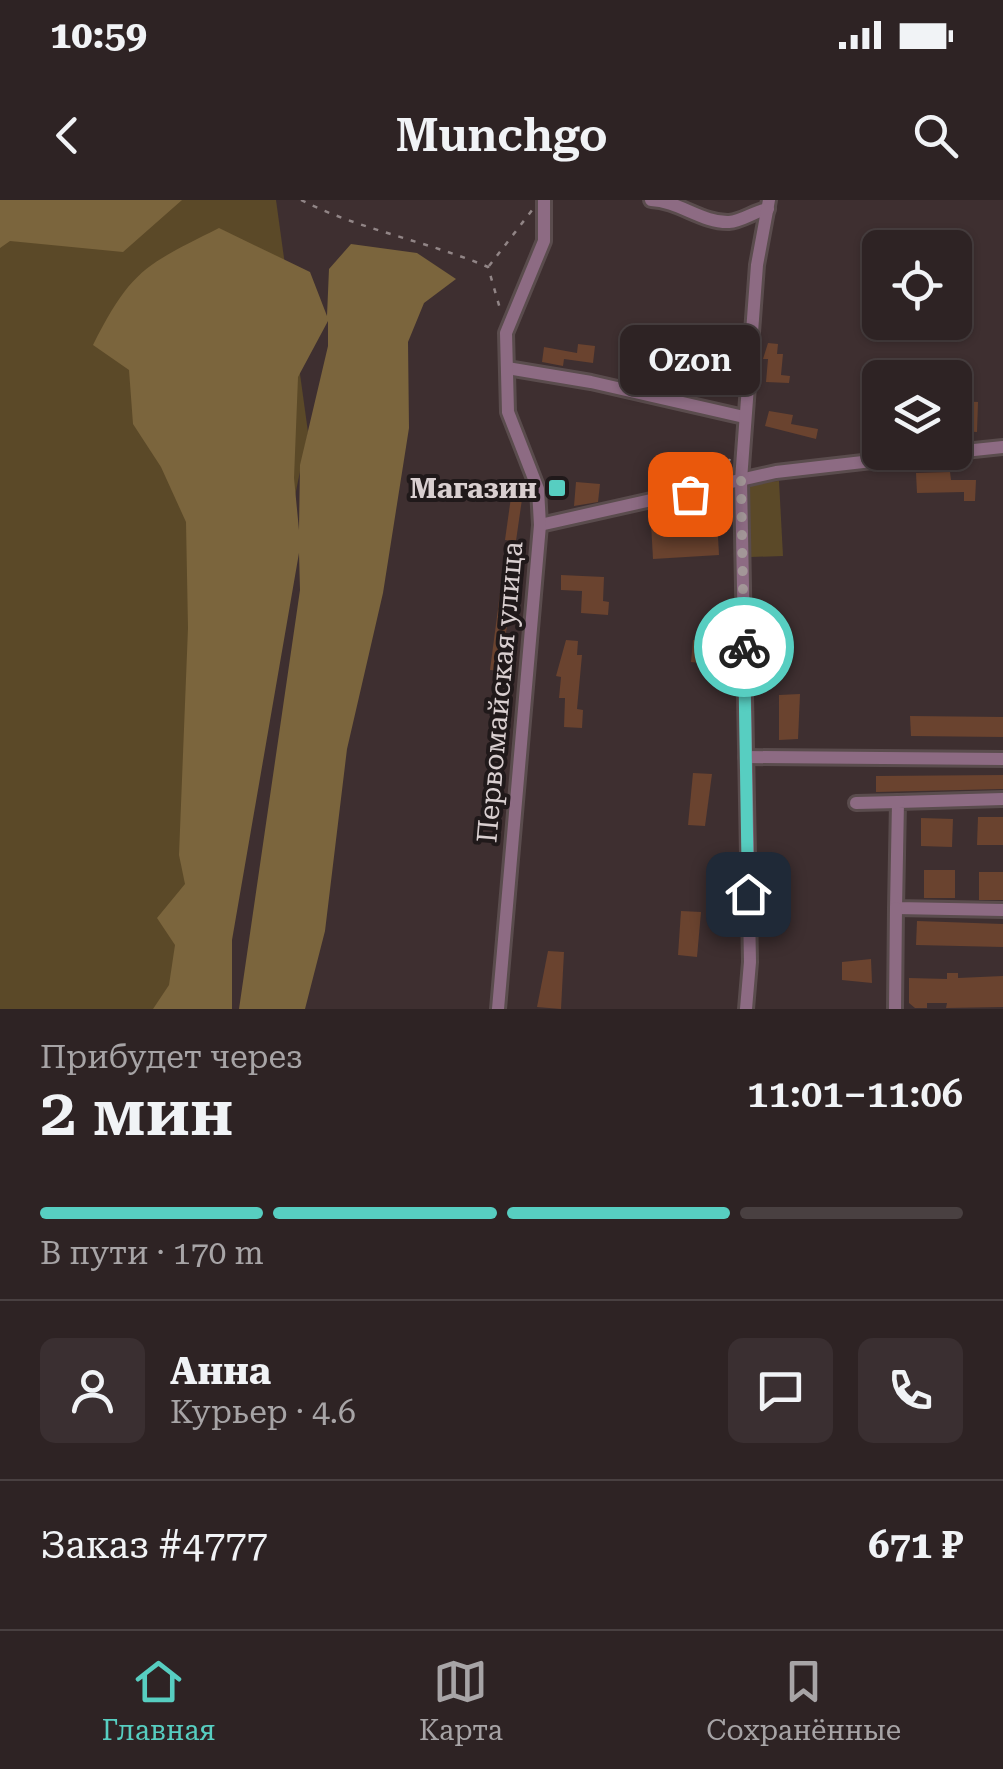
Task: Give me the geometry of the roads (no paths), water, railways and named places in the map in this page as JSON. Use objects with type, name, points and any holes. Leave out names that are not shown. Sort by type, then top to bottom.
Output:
[{"type":"street","points":[[540,525],[538,489],[508,412],[506,333],[544,242],[542,200]]},
{"type":"street","points":[[651,200],[670,201],[714,221],[734,222],[768,204]]},
{"type":"street","points":[[746,1009],[750,962],[741,480],[757,265],[768,204]]},
{"type":"street","points":[[506,368],[611,386],[744,418]]},
{"type":"street","name":"Первомайская улица","points":[[972,449],[1002,443]]},
{"type":"street","name":"Первомайская улица","points":[[498,1009],[540,525],[741,480],[862,464]]},
{"type":"street","points":[[746,757],[1003,759]]},
{"type":"street","points":[[856,803],[1003,799]]},
{"type":"street","points":[[895,1009],[898,802]]},
{"type":"street","points":[[896,908],[1003,910]]},
{"type":"place","name":"Магазин","points":[[557,488]]},
{"type":"place","name":"Ozon","points":[[690,494]]}]
